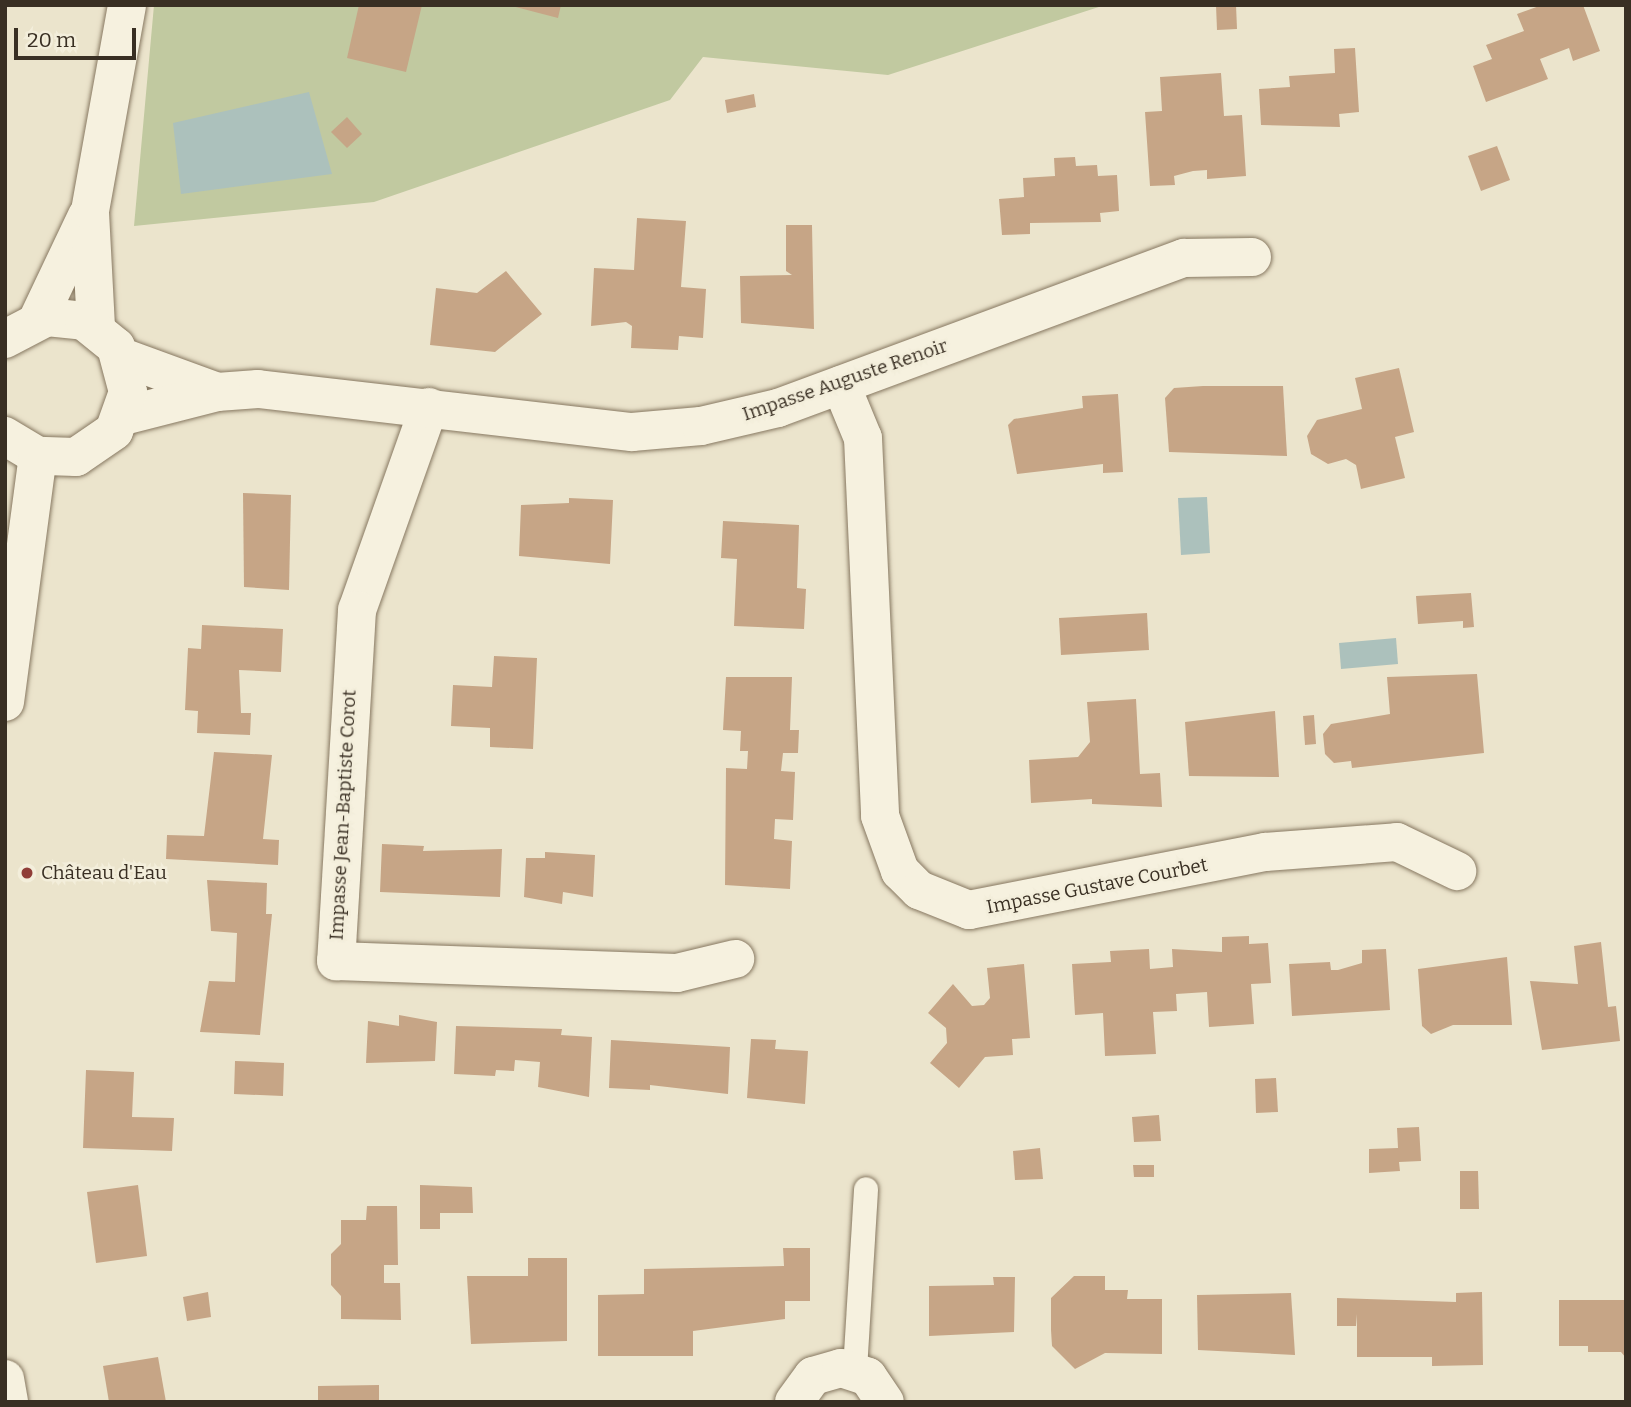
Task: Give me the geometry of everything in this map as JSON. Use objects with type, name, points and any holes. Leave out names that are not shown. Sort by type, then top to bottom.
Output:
[{"type":"street","points":[[96,327],[90,211],[127,5]]},
{"type":"street","points":[[5,339],[38,318],[90,211]]},
{"type":"street","name":"Impasse Auguste Renoir","points":[[123,416],[217,392],[258,389],[632,432],[701,426],[841,385],[1185,258],[1252,257]]},
{"type":"street","points":[[5,436],[38,456],[88,452],[123,416],[128,392],[122,358],[96,327],[71,318],[38,318]]},
{"type":"street","name":"Impasse Auguste Renoir","points":[[122,358],[217,392]]},
{"type":"street","name":"Impasse Gustave Courbet","points":[[841,385],[863,438],[880,816],[900,871],[919,890],[969,910],[1265,852],[1397,842],[1458,871]]},
{"type":"street","name":"Impasse Jean-Baptiste Corot","points":[[429,407],[357,610],[336,961],[677,973],[735,959]]},
{"type":"street","points":[[5,702],[38,456]]},
{"type":"street","points":[[794,1402],[813,1376],[855,1370],[878,1387],[885,1402]]},
{"type":"street","points":[[5,1380],[9,1402]]},
{"type":"lane","points":[[855,1370],[866,1189]]},
{"type":"green space","points":[[154,5],[1105,5],[888,75],[703,57],[670,100],[374,202],[134,226]]},
{"type":"water","points":[[309,92],[332,174],[181,194],[173,123]]},
{"type":"water","points":[[1207,497],[1210,553],[1181,555],[1178,498]]},
{"type":"water","points":[[1396,638],[1398,664],[1341,669],[1339,643]]},
{"type":"building","points":[[359,5],[422,5],[406,72],[347,58]]},
{"type":"building","points":[[508,5],[561,5],[558,18]]},
{"type":"building","points":[[1216,5],[1236,5],[1237,29],[1217,30]]},
{"type":"building","points":[[1542,5],[1583,5],[1600,51],[1573,61],[1569,48],[1540,59],[1548,79],[1486,102],[1473,66],[1492,59],[1486,45],[1524,31],[1517,14]]},
{"type":"building","points":[[1355,48],[1359,112],[1339,114],[1340,127],[1261,125],[1259,89],[1290,87],[1289,76],[1335,73],[1334,49]]},
{"type":"building","points":[[1221,73],[1224,116],[1242,115],[1246,176],[1207,179],[1207,170],[1193,171],[1174,176],[1175,185],[1150,186],[1145,112],[1162,111],[1160,77]]},
{"type":"building","points":[[754,94],[756,107],[727,113],[725,100]]},
{"type":"building","points":[[347,117],[362,134],[347,148],[331,132]]},
{"type":"building","points":[[1497,146],[1510,180],[1481,191],[1468,156]]},
{"type":"building","points":[[1075,157],[1076,166],[1097,165],[1098,176],[1117,175],[1119,211],[1100,213],[1101,222],[1030,223],[1030,234],[1002,235],[999,199],[1024,197],[1023,178],[1055,176],[1054,158]]},
{"type":"building","points":[[637,218],[686,221],[681,287],[706,289],[703,338],[679,336],[678,350],[631,348],[632,326],[626,322],[591,326],[594,268],[634,270]]},
{"type":"building","points":[[786,225],[812,225],[814,329],[741,323],[740,276],[792,275],[786,271]]},
{"type":"building","points":[[506,271],[542,314],[495,352],[430,345],[436,288],[477,293]]},
{"type":"building","points":[[1399,368],[1414,432],[1395,437],[1405,478],[1361,489],[1356,465],[1346,459],[1328,464],[1311,454],[1307,436],[1317,420],[1362,409],[1355,378]]},
{"type":"building","points":[[1283,386],[1287,456],[1169,452],[1165,398],[1174,388]]},
{"type":"building","points":[[1118,394],[1123,472],[1103,473],[1103,464],[1017,474],[1008,425],[1014,419],[1083,408],[1082,396]]},
{"type":"building","points":[[243,493],[291,495],[289,590],[244,587]]},
{"type":"building","points":[[569,498],[613,500],[610,564],[519,556],[521,505],[569,503]]},
{"type":"building","points":[[723,521],[799,525],[797,588],[806,589],[804,629],[734,626],[737,559],[721,558]]},
{"type":"building","points":[[1471,593],[1474,627],[1463,628],[1463,621],[1418,624],[1416,596]]},
{"type":"building","points":[[1147,613],[1149,650],[1061,655],[1059,618]]},
{"type":"building","points":[[202,625],[283,629],[281,672],[239,670],[241,713],[251,713],[250,735],[197,733],[198,711],[185,710],[188,648],[201,649]]},
{"type":"building","points":[[494,656],[537,658],[533,749],[490,747],[490,728],[451,726],[453,685],[492,687]]},
{"type":"building","points":[[1477,674],[1484,753],[1352,768],[1351,761],[1334,763],[1325,754],[1323,734],[1331,724],[1390,714],[1387,677]]},
{"type":"building","points":[[726,677],[792,677],[790,730],[799,730],[798,753],[783,753],[781,771],[795,772],[793,820],[775,819],[774,839],[792,841],[790,889],[725,885],[726,768],[747,769],[748,751],[740,751],[741,731],[723,730]]},
{"type":"building","points":[[1136,699],[1140,774],[1160,773],[1162,807],[1092,804],[1092,799],[1031,803],[1029,760],[1078,757],[1090,742],[1087,702]]},
{"type":"building","points":[[1275,711],[1279,777],[1189,776],[1185,722]]},
{"type":"building","points":[[1314,715],[1316,744],[1305,745],[1303,716]]},
{"type":"building","points":[[214,752],[272,755],[263,839],[279,840],[278,865],[166,859],[167,835],[204,836]]},
{"type":"building","points":[[382,844],[424,846],[423,851],[502,849],[500,897],[380,892]]},
{"type":"building","points":[[545,852],[595,855],[593,897],[563,892],[562,904],[524,897],[526,858],[545,858]]},
{"type":"building","points":[[207,880],[267,883],[266,914],[272,914],[260,1035],[200,1032],[209,981],[235,982],[237,933],[211,931]]},
{"type":"building","points":[[1249,936],[1249,944],[1268,943],[1271,983],[1251,984],[1254,1024],[1209,1027],[1207,992],[1176,994],[1177,1011],[1153,1012],[1156,1054],[1105,1056],[1103,1013],[1075,1015],[1072,964],[1111,962],[1110,951],[1149,949],[1150,969],[1173,967],[1172,949],[1222,952],[1222,937]]},
{"type":"building","points":[[1601,942],[1608,1007],[1616,1006],[1620,1041],[1542,1050],[1530,981],[1578,984],[1574,946]]},
{"type":"building","points":[[1386,949],[1390,1010],[1292,1016],[1289,964],[1330,962],[1331,970],[1338,970],[1362,963],[1362,950]]},
{"type":"building","points":[[1507,957],[1512,1025],[1453,1025],[1431,1034],[1422,1026],[1418,969]]},
{"type":"building","points":[[1024,964],[1030,1038],[1012,1039],[1013,1055],[985,1057],[959,1088],[930,1063],[947,1043],[946,1028],[928,1013],[953,984],[972,1006],[984,1005],[990,998],[987,968]]},
{"type":"building","points":[[399,1015],[437,1022],[435,1061],[366,1063],[368,1021],[399,1026]]},
{"type":"building","points":[[456,1026],[562,1029],[561,1035],[592,1037],[589,1097],[538,1087],[540,1062],[515,1060],[514,1071],[496,1070],[495,1076],[454,1074]]},
{"type":"building","points":[[751,1039],[776,1040],[775,1049],[808,1051],[805,1104],[747,1098]]},
{"type":"building","points":[[611,1040],[730,1047],[728,1094],[650,1085],[650,1090],[609,1088]]},
{"type":"building","points":[[235,1061],[284,1063],[283,1096],[234,1094]]},
{"type":"building","points":[[86,1070],[134,1072],[132,1117],[174,1118],[172,1151],[83,1148]]},
{"type":"building","points":[[1276,1078],[1278,1112],[1256,1113],[1255,1079]]},
{"type":"building","points":[[1159,1115],[1161,1141],[1134,1142],[1132,1117]]},
{"type":"building","points":[[1419,1127],[1421,1161],[1399,1162],[1400,1171],[1369,1173],[1369,1149],[1398,1148],[1397,1128]]},
{"type":"building","points":[[1040,1148],[1043,1179],[1015,1180],[1013,1151]]},
{"type":"building","points":[[1133,1165],[1154,1165],[1154,1177],[1134,1177]]},
{"type":"building","points":[[1460,1171],[1478,1171],[1479,1209],[1460,1209]]},
{"type":"building","points":[[138,1185],[147,1256],[96,1263],[87,1192]]},
{"type":"building","points":[[420,1185],[472,1187],[473,1213],[440,1213],[440,1229],[420,1229]]},
{"type":"building","points":[[367,1206],[397,1206],[398,1265],[384,1265],[384,1283],[400,1283],[401,1320],[341,1319],[341,1296],[331,1285],[331,1254],[341,1244],[341,1220],[366,1220]]},
{"type":"building","points":[[783,1248],[810,1248],[810,1301],[785,1301],[785,1319],[693,1331],[693,1356],[598,1356],[598,1295],[644,1294],[644,1269],[784,1266]]},
{"type":"building","points":[[528,1258],[567,1258],[567,1341],[471,1344],[467,1276],[528,1276]]},
{"type":"building","points":[[1074,1276],[1105,1276],[1105,1290],[1128,1290],[1127,1299],[1162,1299],[1162,1354],[1105,1353],[1075,1369],[1052,1346],[1051,1330],[1051,1298]]},
{"type":"building","points":[[993,1277],[1015,1277],[1014,1332],[929,1336],[929,1286],[994,1285]]},
{"type":"building","points":[[208,1292],[211,1317],[187,1321],[183,1297]]},
{"type":"building","points":[[1482,1292],[1483,1365],[1432,1366],[1432,1357],[1357,1357],[1357,1314],[1356,1326],[1337,1326],[1337,1298],[1456,1302],[1456,1293]]},
{"type":"building","points":[[1291,1293],[1295,1355],[1198,1350],[1197,1295]]},
{"type":"building","points":[[1559,1300],[1626,1300],[1626,1358],[1621,1352],[1588,1352],[1588,1346],[1559,1346]]},
{"type":"building","points":[[158,1357],[166,1402],[109,1402],[103,1366]]},
{"type":"building","points":[[379,1385],[379,1402],[318,1402],[318,1386]]},
{"type":"place","name":"Château d'Eau","points":[[27,873]]}]
